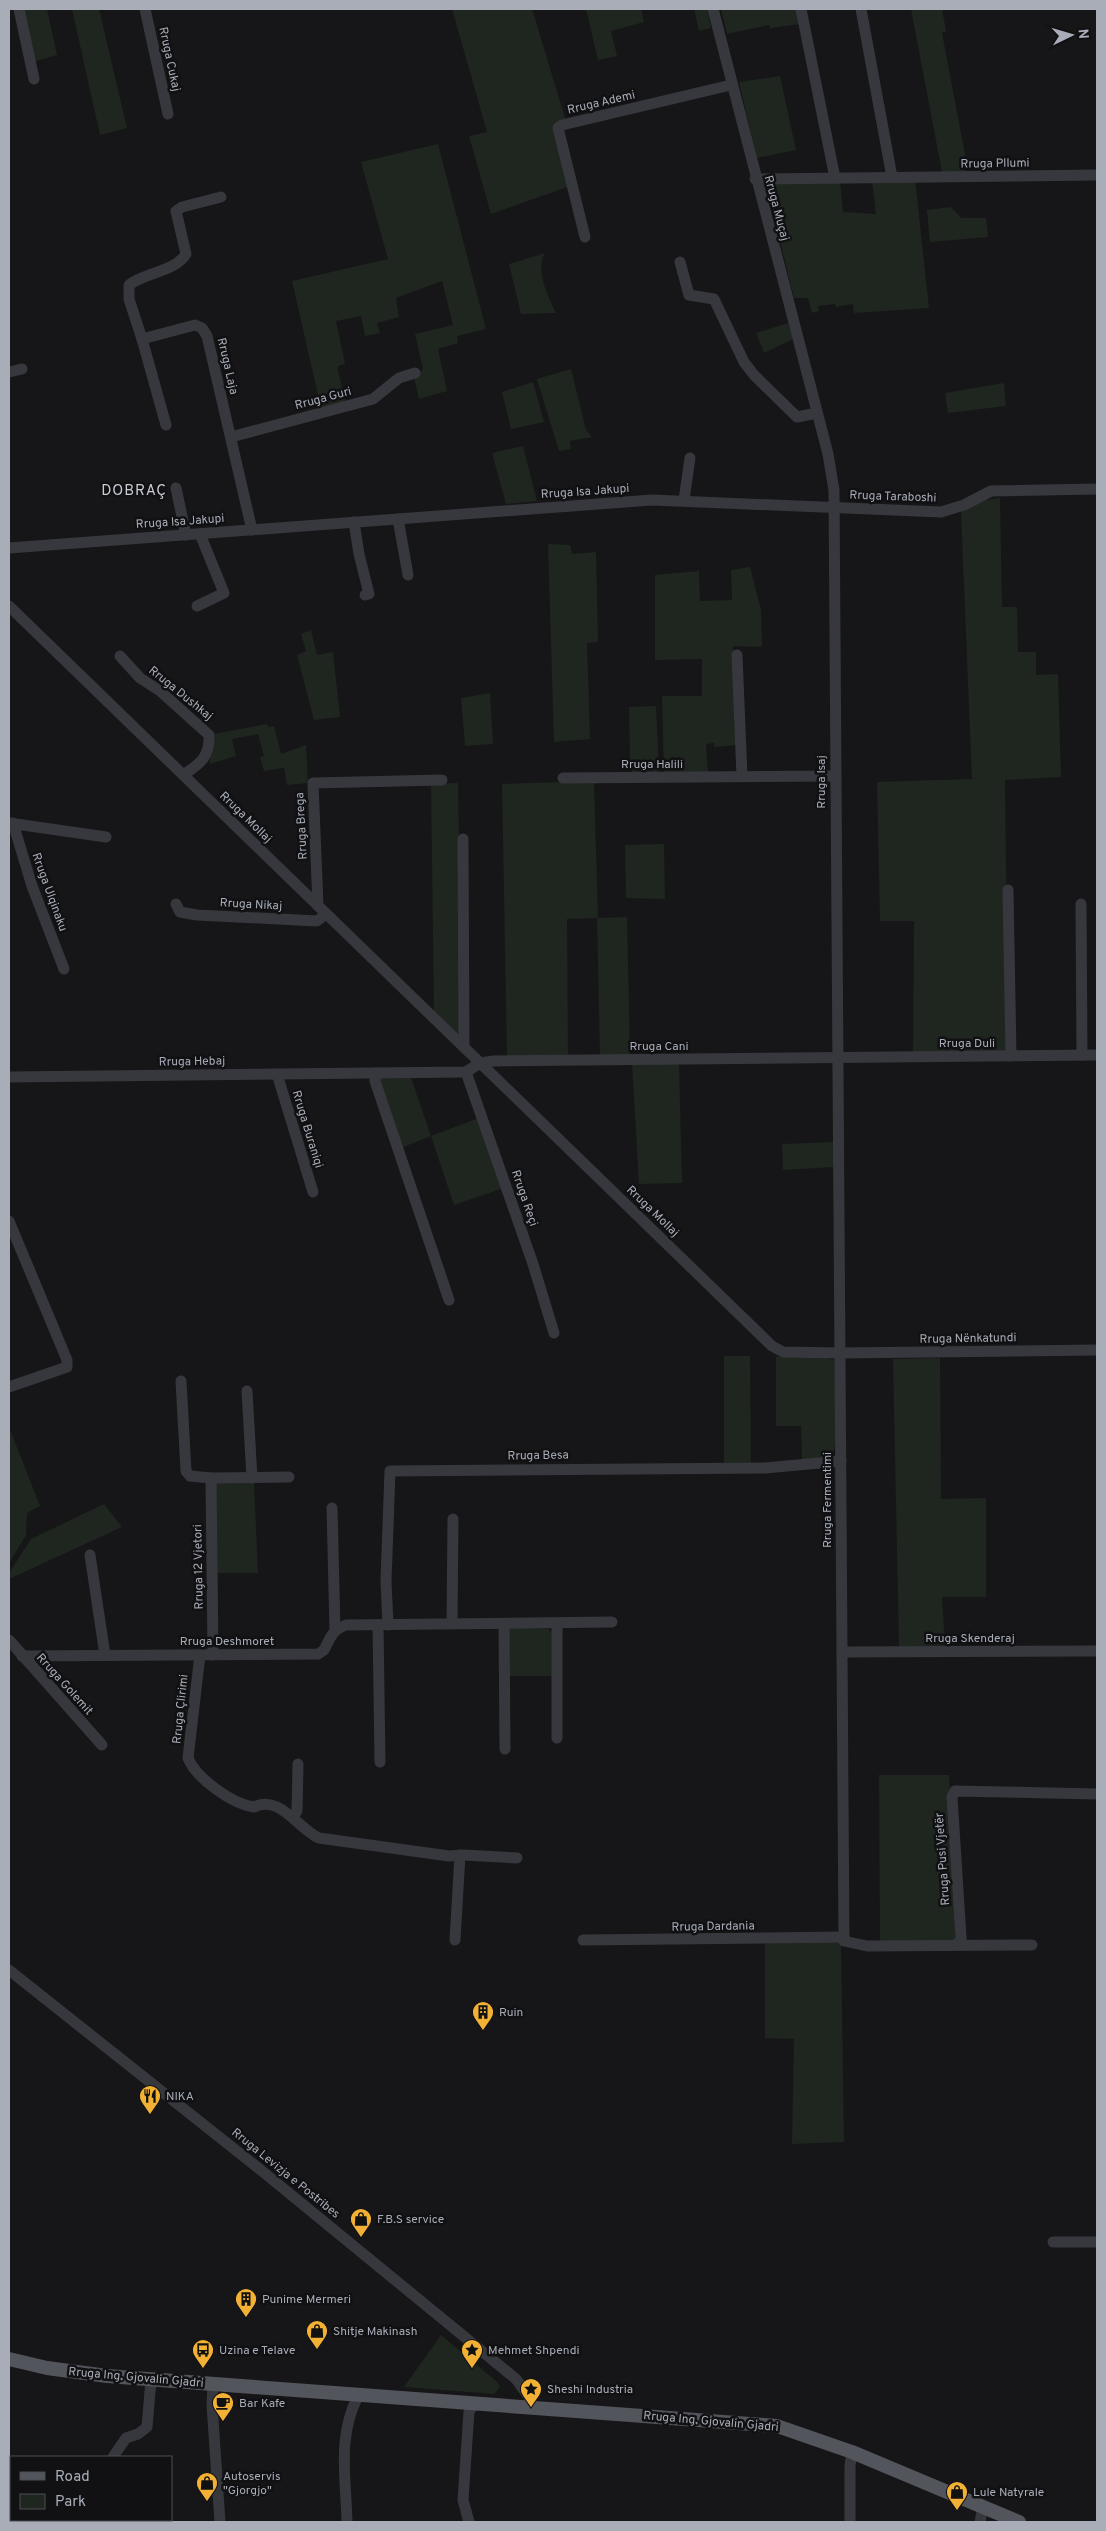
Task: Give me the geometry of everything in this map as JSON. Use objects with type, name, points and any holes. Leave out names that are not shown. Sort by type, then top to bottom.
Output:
[{"type":"main road","name":"Rruga Ing. Gjovalin Gjadri","points":[[9,2359],[47,2368],[151,2380],[777,2426],[852,2452],[1019,2522]]},
{"type":"street","points":[[19,9],[34,79]]},
{"type":"street","name":"Rruga Cukaj","points":[[145,9],[168,114]]},
{"type":"street","name":"Rruga Muçaj","points":[[712,9],[831,469],[834,507]]},
{"type":"street","points":[[801,9],[835,178]]},
{"type":"street","points":[[861,9],[892,177]]},
{"type":"street","name":"Rruga Ademi","points":[[585,237],[558,128],[562,125],[731,85]]},
{"type":"street","name":"Rruga Pllumi","points":[[755,179],[892,177],[1016,172],[1097,175]]},
{"type":"street","points":[[166,425],[129,299],[129,286],[137,279],[181,262],[186,254],[176,211],[182,207],[220,197]]},
{"type":"street","points":[[680,262],[689,295],[714,299],[744,362],[754,375],[797,417],[817,413]]},
{"type":"street","name":"Rruga Laja","points":[[142,339],[195,325],[202,328],[207,336],[252,530]]},
{"type":"street","points":[[9,372],[22,369]]},
{"type":"street","name":"Rruga Guri","points":[[231,437],[373,399],[399,378],[415,373]]},
{"type":"street","points":[[684,500],[690,458]]},
{"type":"street","points":[[176,488],[186,535]]},
{"type":"street","name":"Rruga Taraboshi","points":[[834,507],[941,512],[964,505],[991,491],[1097,489]]},
{"type":"street","name":"Rruga Isa Jakupi","points":[[9,548],[645,500],[834,507]]},
{"type":"street","name":"Rruga Isaj","points":[[834,507],[838,1058]]},
{"type":"street","points":[[398,519],[408,575]]},
{"type":"street","points":[[354,522],[359,554],[369,594],[365,595]]},
{"type":"street","points":[[197,606],[224,593],[200,534]]},
{"type":"street","name":"Rruga Mollaj","points":[[9,606],[772,1346],[783,1352],[840,1353]]},
{"type":"street","points":[[737,655],[742,776]]},
{"type":"street","name":"Rruga Dushkaj","points":[[120,656],[140,678],[160,691],[209,735],[209,751],[206,759],[183,775]]},
{"type":"street","name":"Rruga Halili","points":[[562,778],[835,776]]},
{"type":"street","name":"Rruga Brega","points":[[322,910],[313,783],[442,780]]},
{"type":"street","points":[[11,823],[106,837]]},
{"type":"street","name":"Rruga Ulqinaku","points":[[11,823],[32,886],[64,969]]},
{"type":"street","points":[[463,839],[464,1047]]},
{"type":"street","points":[[1008,890],[1011,1056]]},
{"type":"street","name":"Rruga Nikaj","points":[[176,904],[180,912],[197,915],[317,921],[322,910]]},
{"type":"street","points":[[1080,904],[1082,1056]]},
{"type":"street","name":"Rruga Duli","points":[[838,1058],[1097,1055]]},
{"type":"street","name":"Rruga Cani","points":[[480,1063],[838,1058]]},
{"type":"street","name":"Rruga Fermentimi","points":[[838,1058],[844,1939]]},
{"type":"street","points":[[466,1072],[480,1063]]},
{"type":"street","name":"Rruga Hebaj","points":[[9,1077],[466,1072]]},
{"type":"street","name":"Rruga Reçi","points":[[466,1072],[533,1264],[554,1333]]},
{"type":"street","points":[[376,1073],[375,1081],[449,1300]]},
{"type":"street","name":"Rruga Buraniqi","points":[[277,1074],[314,1192]]},
{"type":"street","points":[[9,1221],[67,1360],[67,1366],[9,1387]]},
{"type":"street","name":"Rruga Nënkatundi","points":[[840,1353],[1097,1350]]},
{"type":"street","points":[[181,1381],[186,1471],[190,1476],[211,1478],[289,1477]]},
{"type":"street","points":[[247,1392],[252,1478]]},
{"type":"street","name":"Rruga Besa","points":[[383,1625],[390,1471],[765,1468],[841,1462]]},
{"type":"street","name":"Rruga 12 Vjetori","points":[[211,1478],[213,1655]]},
{"type":"street","points":[[332,1508],[335,1630],[346,1625],[612,1622]]},
{"type":"street","points":[[452,1623],[453,1518]]},
{"type":"street","points":[[90,1555],[106,1655]]},
{"type":"street","points":[[504,1624],[505,1749]]},
{"type":"street","points":[[557,1624],[557,1738]]},
{"type":"street","points":[[380,1762],[383,1625]]},
{"type":"street","name":"Rruga Deshmoret","points":[[22,1656],[318,1654],[324,1650],[330,1635],[335,1630]]},
{"type":"street","name":"Rruga Golemit","points":[[9,1640],[102,1745]]},
{"type":"street","name":"Rruga Skenderaj","points":[[842,1652],[1097,1650]]},
{"type":"street","name":"Rruga Çlirimi","points":[[200,1655],[188,1758],[195,1770],[238,1804],[254,1807],[267,1804],[277,1807],[293,1817],[308,1833],[319,1838],[399,1851],[516,1858]]},
{"type":"street","points":[[293,1817],[297,1811],[298,1764]]},
{"type":"street","name":"Rruga Pusi Vjetër","points":[[955,1946],[961,1936],[952,1797],[954,1791],[1097,1794]]},
{"type":"street","points":[[455,1940],[460,1856]]},
{"type":"street","points":[[844,1939],[867,1946],[1032,1945]]},
{"type":"street","name":"Rruga Dardania","points":[[583,1940],[844,1939]]},
{"type":"street","name":"Rruga Levizja e Postribes","points":[[9,1970],[262,2171],[516,2379],[529,2397],[531,2408]]},
{"type":"street","points":[[1053,2242],[1097,2242]]},
{"type":"street","points":[[114,2456],[126,2438],[138,2434],[147,2427],[151,2380]]},
{"type":"street","points":[[214,2384],[212,2405],[220,2522]]},
{"type":"street","points":[[347,2522],[342,2459],[352,2408],[358,2396]]},
{"type":"street","points":[[469,2522],[463,2500],[469,2411],[474,2405]]},
{"type":"street","points":[[850,2522],[850,2466],[852,2452]]},
{"type":"street","points":[[980,2522],[983,2507]]},
{"type":"green space","points":[[21,9],[47,9],[57,55],[33,62]]},
{"type":"green space","points":[[72,9],[99,9],[127,128],[100,135]]},
{"type":"green space","points":[[452,9],[532,9],[566,121],[559,124],[570,186],[491,214],[469,136],[487,132]]},
{"type":"green space","points":[[586,9],[641,9],[644,22],[611,31],[617,56],[598,60]]},
{"type":"green space","points":[[694,9],[707,9],[711,28],[699,31]]},
{"type":"green space","points":[[721,9],[798,9],[801,24],[770,28],[769,25],[727,34]]},
{"type":"green space","points":[[911,9],[942,9],[946,31],[942,33],[967,165],[965,172],[942,172]]},
{"type":"green space","points":[[780,76],[796,150],[757,158],[739,82]]},
{"type":"green space","points":[[438,144],[486,329],[457,336],[458,343],[438,349],[447,391],[419,399],[414,378],[423,369],[415,334],[453,325],[442,281],[396,298],[399,317],[377,323],[380,333],[365,336],[361,316],[336,321],[345,364],[338,366],[338,371],[346,403],[321,408],[292,281],[388,259],[361,162]]},
{"type":"green space","points":[[915,179],[929,308],[854,313],[853,304],[836,307],[835,304],[818,306],[819,311],[812,313],[808,298],[794,298],[766,184],[840,182],[843,212],[876,214],[872,181]]},
{"type":"green space","points":[[951,207],[961,218],[986,218],[988,237],[930,242],[927,210]]},
{"type":"green space","points":[[545,253],[541,267],[542,275],[546,291],[556,313],[521,314],[509,264]]},
{"type":"green space","points":[[788,323],[793,339],[764,353],[756,333]]},
{"type":"green space","points":[[571,369],[586,430],[592,437],[570,441],[571,449],[559,451],[537,379]]},
{"type":"green space","points":[[533,382],[544,422],[511,429],[502,392]]},
{"type":"green space","points":[[1004,383],[1006,406],[948,413],[945,393]]},
{"type":"green space","points":[[523,446],[537,501],[506,504],[492,453]]},
{"type":"green space","points":[[1000,498],[1002,607],[1017,607],[1018,652],[1036,652],[1036,675],[1058,674],[1061,777],[1005,780],[1008,1046],[1006,1052],[913,1054],[914,921],[880,921],[877,782],[972,779],[961,512],[985,500]]},
{"type":"green space","points":[[548,544],[570,545],[572,554],[596,552],[598,642],[587,643],[590,739],[554,742]]},
{"type":"green space","points":[[750,567],[761,610],[762,647],[733,646],[737,745],[714,747],[714,743],[706,744],[708,774],[664,773],[662,696],[702,696],[702,659],[655,660],[655,575],[699,571],[700,601],[732,600],[731,570]]},
{"type":"green space","points":[[311,630],[317,655],[333,652],[340,717],[314,720],[297,655],[306,651],[301,634]]},
{"type":"green space","points":[[490,693],[493,744],[465,746],[461,698]]},
{"type":"green space","points":[[656,706],[659,773],[632,775],[629,707]]},
{"type":"green space","points":[[267,724],[268,727],[274,726],[281,754],[306,745],[308,783],[287,785],[284,768],[264,771],[260,757],[264,756],[258,734],[232,739],[236,756],[210,764],[214,734]]},
{"type":"green space","points":[[594,781],[598,918],[627,917],[630,1055],[600,1056],[597,918],[567,919],[568,1056],[507,1057],[502,784]]},
{"type":"green space","points":[[458,783],[462,1030],[458,1035],[434,1012],[431,784]]},
{"type":"green space","points":[[664,844],[665,899],[626,898],[625,845]]},
{"type":"green space","points":[[632,1063],[679,1064],[682,1183],[639,1184]]},
{"type":"green space","points":[[410,1075],[431,1136],[401,1148],[380,1080],[383,1076]]},
{"type":"green space","points":[[479,1118],[504,1188],[454,1205],[431,1136]]},
{"type":"green space","points":[[834,1142],[834,1167],[783,1170],[782,1144]]},
{"type":"green space","points":[[724,1356],[750,1356],[751,1465],[724,1465]]},
{"type":"green space","points":[[776,1357],[824,1357],[834,1360],[837,1409],[836,1439],[832,1456],[826,1460],[802,1460],[801,1426],[776,1426]]},
{"type":"green space","points":[[940,1358],[941,1499],[986,1498],[986,1597],[942,1597],[945,1647],[899,1647],[893,1359]]},
{"type":"green space","points":[[9,1427],[40,1506],[27,1513],[26,1535],[9,1563]]},
{"type":"green space","points":[[254,1482],[258,1573],[215,1573],[215,1485],[217,1483]]},
{"type":"green space","points":[[104,1504],[122,1527],[9,1579],[9,1573],[31,1539]]},
{"type":"green space","points":[[507,1627],[548,1629],[554,1634],[554,1676],[506,1676]]},
{"type":"green space","points":[[879,1775],[949,1775],[958,1934],[956,1940],[880,1943]]},
{"type":"green space","points":[[841,1941],[844,2142],[792,2144],[794,2039],[765,2038],[765,1943]]},
{"type":"green space","points":[[441,2335],[497,2382],[500,2387],[494,2394],[404,2387]]},
{"type":"place","name":"Ruin","points":[[483,2031]]},
{"type":"place","name":"NIKA","points":[[150,2115]]},
{"type":"place","name":"F.B.S service","points":[[361,2238]]},
{"type":"place","name":"Punime Mermeri","points":[[246,2318]]},
{"type":"place","name":"Shitje Makinash","points":[[317,2350]]},
{"type":"place","name":"Uzina e Telave","points":[[203,2369]]},
{"type":"place","name":"Mehmet Shpendi","points":[[472,2369]]},
{"type":"place","name":"Sheshi Industria","points":[[531,2408]]},
{"type":"place","name":"Bar Kafe","points":[[223,2422]]},
{"type":"place","name":"Autoservis \"Gjorgjo\"","points":[[207,2502]]},
{"type":"place","name":"Lule Natyrale","points":[[957,2511]]},
{"type":"district","name":"DOBRAÇ","points":[[134,490]]}]
